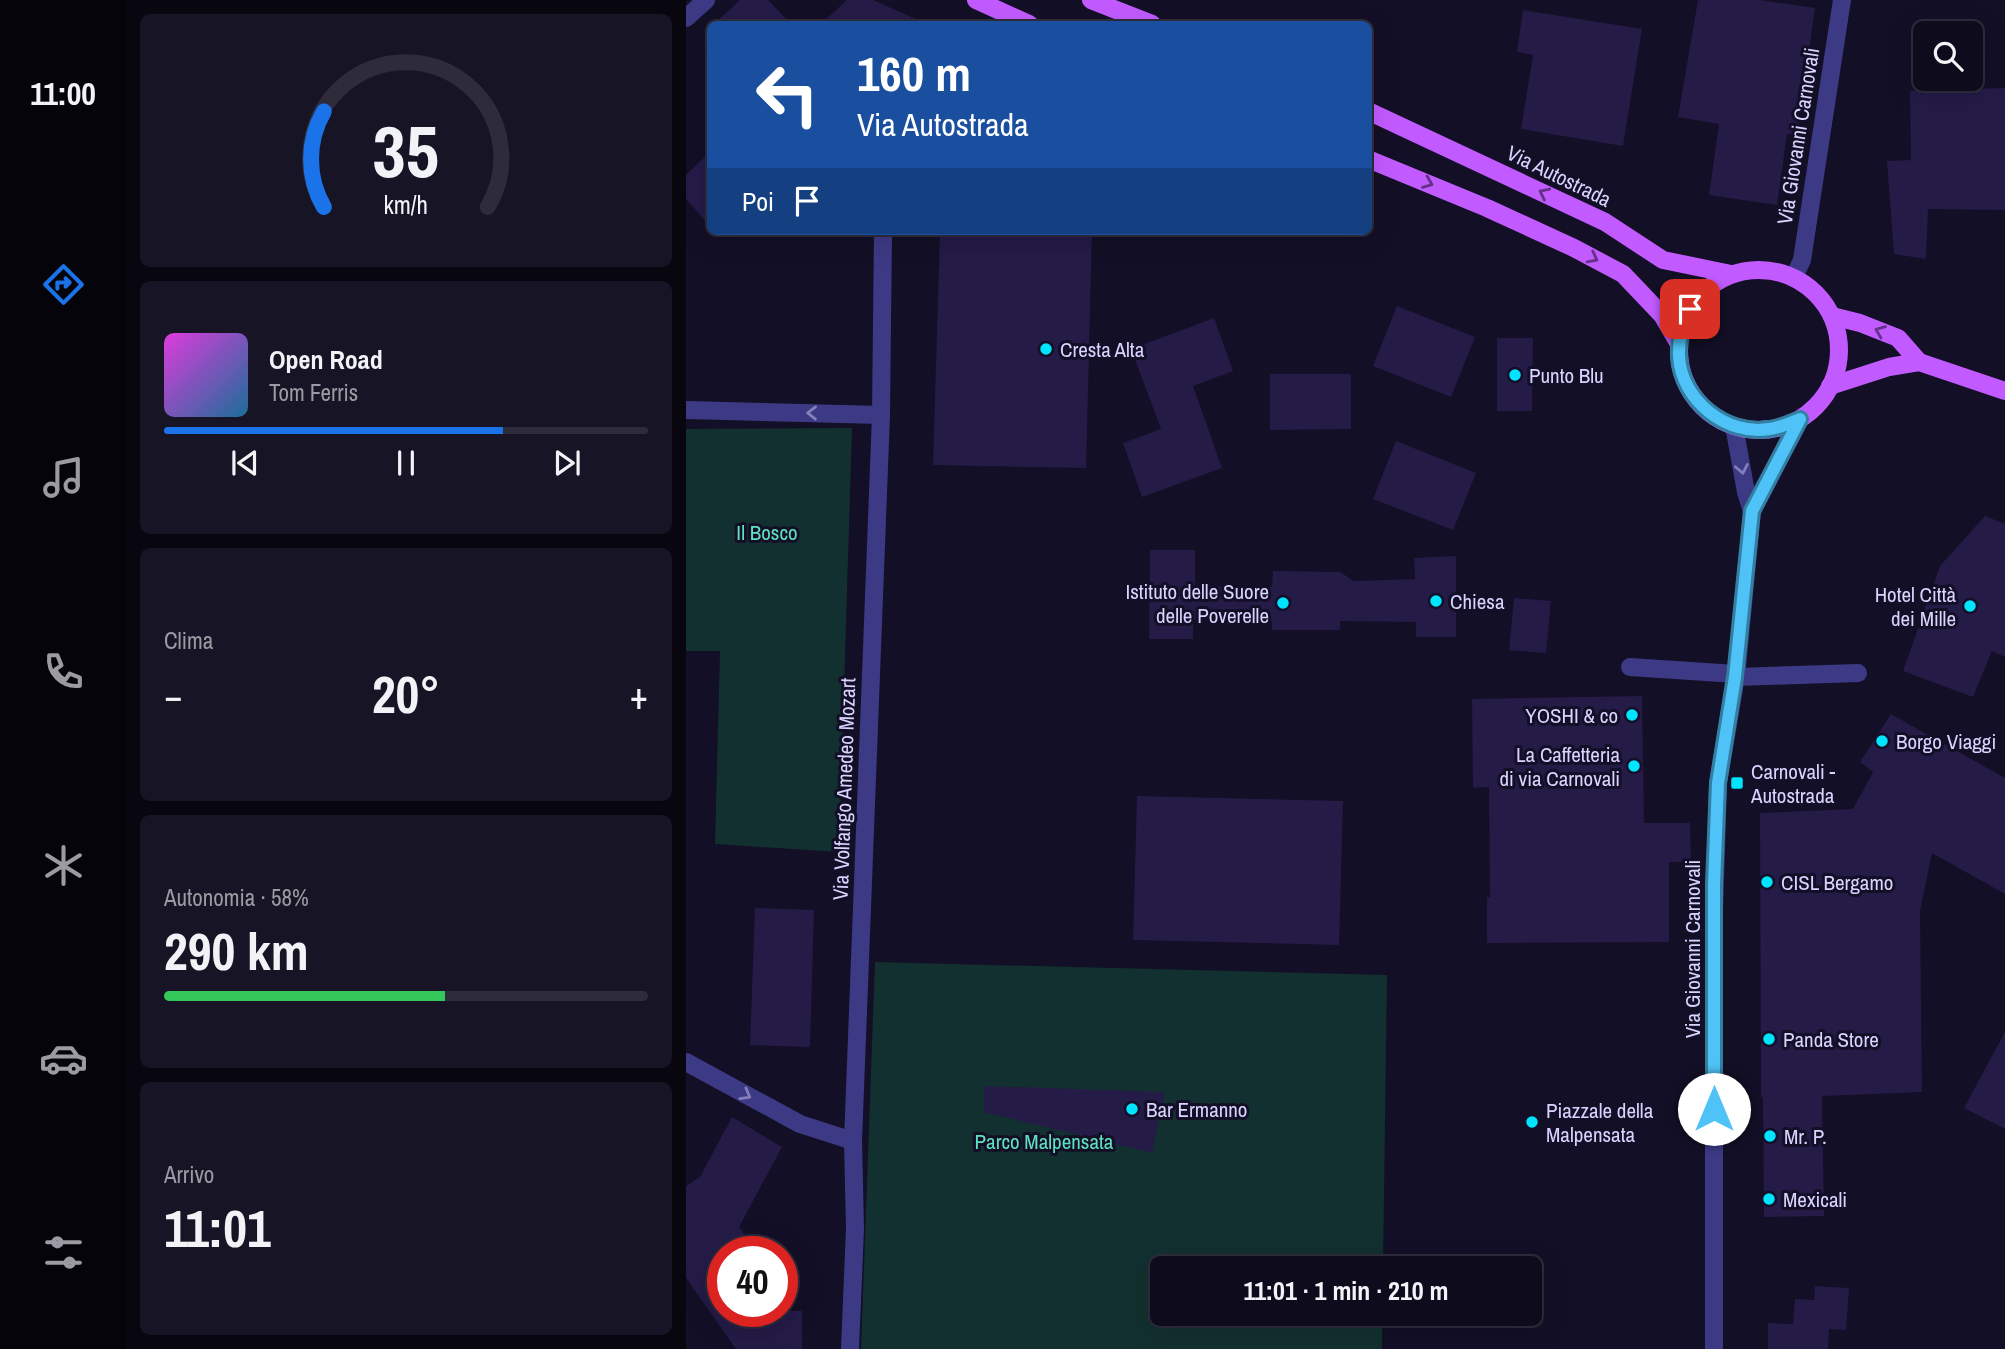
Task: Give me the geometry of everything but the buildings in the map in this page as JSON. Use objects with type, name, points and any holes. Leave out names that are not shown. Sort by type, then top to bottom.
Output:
[{"type":"main road","points":[[976,0],[1022,21]]},
{"type":"main road","points":[[1091,0],[1144,21]]},
{"type":"main road","name":"Via Autostrada","points":[[1372,113],[1605,222],[1663,260],[1731,274]]},
{"type":"main road","name":"Via Autostrada","points":[[1372,161],[1486,208],[1574,248],[1623,274],[1662,315],[1679,344]]},
{"type":"main road","name":"Via Autostrada","points":[[1772,270],[1794,277],[1813,290],[1832,316],[1839,348],[1837,367],[1830,386],[1822,398],[1800,419],[1768,430],[1734,426],[1707,411],[1696,400],[1682,374],[1679,344],[1682,326],[1700,294],[1731,274],[1772,270]]},
{"type":"main road","points":[[1832,316],[1860,323],[1898,338],[1919,362]]},
{"type":"main road","points":[[1830,386],[1889,367],[1919,362],[2005,391]]},
{"type":"street","points":[[686,18],[706,0]]},
{"type":"street","name":"Via Giovanni Carnovali","points":[[1794,277],[1802,260],[1842,0]]},
{"type":"street","name":"Via Volfango Amedeo Mozart","points":[[850,1349],[855,1229],[853,1141],[881,415],[883,235]]},
{"type":"street","points":[[686,410],[881,415]]},
{"type":"street","name":"Via Giovanni Carnovali","points":[[1714,1349],[1715,857],[1718,783],[1736,676],[1752,511],[1800,419]]},
{"type":"street","name":"Via Giovanni Carnovali","points":[[1734,426],[1752,511]]},
{"type":"street","points":[[1630,667],[1736,676],[1858,673]]},
{"type":"street","points":[[686,1062],[800,1124],[853,1141]]},
{"type":"green space","name":"Il Bosco","points":[[852,428],[839,852],[715,844],[720,651],[686,651],[686,429]]},
{"type":"green space","name":"Parco Malpensata","points":[[875,962],[1387,975],[1383,1256],[1150,1256],[1150,1326],[1382,1326],[1382,1349],[861,1349]]},
{"type":"place","name":"Cresta Alta","points":[[1046,349]]},
{"type":"place","name":"Punto Blu","points":[[1515,375]]},
{"type":"place","name":"Chiesa","points":[[1436,601]]},
{"type":"place","name":"Istituto delle Suore delle Poverelle","points":[[1283,603]]},
{"type":"place","name":"Hotel Città dei Mille","points":[[1970,606]]},
{"type":"place","name":"YOSHI & co","points":[[1632,715]]},
{"type":"place","name":"Borgo Viaggi","points":[[1882,741]]},
{"type":"place","name":"La Caffetteria di via Carnovali","points":[[1634,766]]},
{"type":"place","name":"Carnovali - Autostrada","points":[[1737,783]]},
{"type":"place","name":"CISL Bergamo","points":[[1767,882]]},
{"type":"place","name":"Panda Store","points":[[1769,1039]]},
{"type":"place","name":"Bar Ermanno","points":[[1132,1109]]},
{"type":"place","name":"Piazzale della Malpensata","points":[[1532,1122]]},
{"type":"place","name":"Mr. P.","points":[[1770,1136]]},
{"type":"place","name":"Mexicali","points":[[1769,1199]]},
{"type":"route","points":[[1690,309],[1682,326],[1679,359],[1688,388],[1707,411],[1734,426],[1750,429],[1768,430],[1800,419],[1752,511],[1735,677],[1718,783],[1714,884],[1714,1109]]}]
